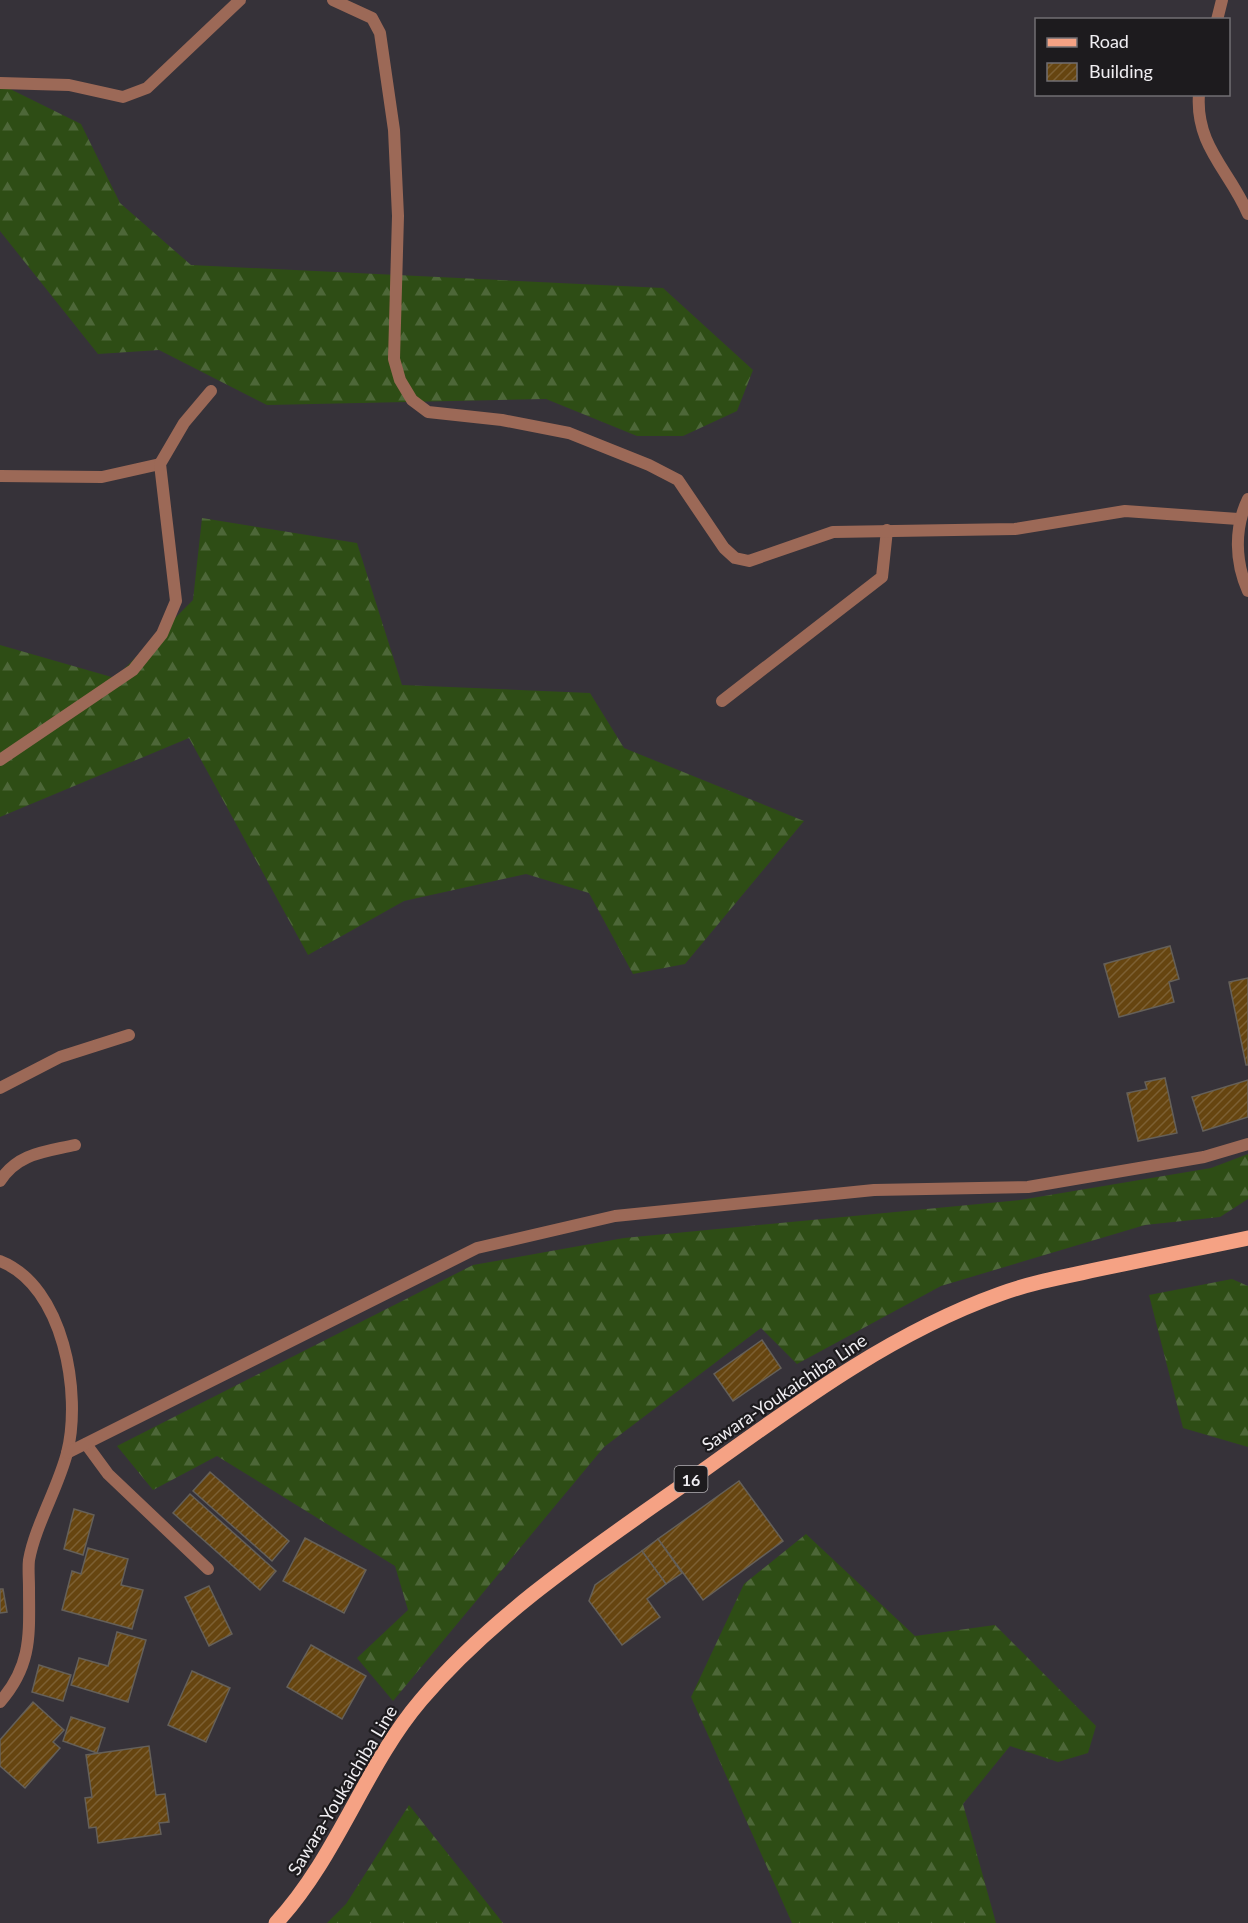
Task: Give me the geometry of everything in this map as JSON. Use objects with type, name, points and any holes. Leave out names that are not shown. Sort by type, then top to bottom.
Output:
[{"type":"main road","name":"Sawara-Youkaichiba Line","points":[[276,1923],[296,1902],[323,1862],[390,1746],[420,1701],[477,1644],[550,1579],[808,1396],[879,1350],[939,1318],[1003,1293],[1067,1276],[1248,1238]]},
{"type":"street","points":[[0,83],[69,85],[123,98],[147,88],[240,0]]},
{"type":"street","points":[[333,0],[372,18],[380,33],[394,130],[398,216],[394,359],[400,380],[412,400],[428,412],[502,420],[569,433],[649,465],[678,480],[724,548],[735,558],[749,561],[833,532],[1015,529],[1125,511],[1238,519]]},
{"type":"street","points":[[1218,18],[1222,0]]},
{"type":"street","points":[[1199,96],[1198,118],[1206,143],[1248,214]]},
{"type":"street","points":[[0,760],[134,670],[162,634],[176,601],[160,464],[184,423],[211,391]]},
{"type":"street","points":[[0,476],[102,477],[160,464]]},
{"type":"street","points":[[1248,499],[1238,519],[1239,572],[1248,591]]},
{"type":"street","points":[[722,701],[882,577],[887,530]]},
{"type":"street","points":[[0,1088],[60,1057],[129,1035]]},
{"type":"street","points":[[67,1453],[477,1248],[552,1228],[615,1216],[874,1190],[1028,1187],[1204,1157],[1248,1144]]},
{"type":"street","points":[[0,1181],[7,1170],[25,1156],[75,1145]]},
{"type":"street","points":[[0,1261],[10,1265],[33,1286],[56,1322],[68,1370],[74,1410],[67,1453],[29,1560],[29,1649],[10,1691],[0,1702]]},
{"type":"street","points":[[86,1444],[108,1474],[208,1569]]},
{"type":"green space","points":[[0,84],[81,124],[120,203],[191,265],[663,288],[753,370],[737,411],[683,436],[637,436],[546,399],[267,405],[159,350],[98,354],[0,231]]},
{"type":"green space","points":[[202,518],[357,543],[402,685],[590,693],[624,748],[804,821],[685,964],[633,974],[589,893],[526,874],[404,901],[308,955],[189,738],[0,817],[0,645],[115,678],[193,600]]},
{"type":"green space","points":[[1248,1154],[1248,1199],[1220,1217],[1145,1225],[941,1286],[797,1364],[761,1328],[604,1447],[393,1701],[357,1658],[408,1610],[395,1566],[217,1456],[153,1490],[117,1446],[473,1265],[624,1238],[1020,1200],[1211,1168]]},
{"type":"green space","points":[[1232,1279],[1248,1286],[1248,1447],[1183,1428],[1149,1295]]},
{"type":"green space","points":[[806,1534],[915,1636],[995,1625],[1096,1726],[1088,1753],[1058,1762],[1010,1746],[963,1804],[996,1923],[792,1923],[691,1697],[744,1584]]},
{"type":"green space","points":[[409,1805],[503,1923],[327,1923],[346,1904]]},
{"type":"building","points":[[1170,946],[1179,979],[1169,982],[1174,1002],[1119,1017],[1104,964]]},
{"type":"building","points":[[1248,978],[1248,1065],[1246,1065],[1229,982]]},
{"type":"building","points":[[1165,1078],[1177,1133],[1138,1141],[1127,1093],[1147,1089],[1145,1082]]},
{"type":"building","points":[[1248,1080],[1248,1117],[1203,1131],[1192,1097]]},
{"type":"building","points":[[762,1340],[781,1368],[733,1401],[714,1374]]},
{"type":"building","points":[[210,1472],[289,1541],[272,1561],[193,1491]]},
{"type":"building","points":[[739,1481],[783,1541],[703,1600],[658,1539]]},
{"type":"building","points":[[190,1494],[276,1571],[260,1590],[173,1513]]},
{"type":"building","points":[[74,1509],[94,1515],[83,1555],[64,1549]]},
{"type":"building","points":[[305,1538],[366,1570],[344,1613],[283,1581]]},
{"type":"building","points":[[658,1539],[682,1573],[666,1584],[642,1551]]},
{"type":"building","points":[[88,1548],[128,1559],[121,1585],[143,1590],[132,1629],[62,1610],[72,1571],[81,1574]]},
{"type":"building","points":[[642,1551],[666,1584],[647,1599],[660,1617],[622,1645],[589,1601],[595,1585]]},
{"type":"building","points":[[209,1586],[232,1634],[209,1646],[185,1597]]},
{"type":"building","points":[[0,1589],[3,1589],[7,1612],[0,1613]]},
{"type":"building","points":[[117,1632],[146,1640],[128,1702],[71,1685],[79,1658],[108,1666]]},
{"type":"building","points":[[311,1645],[366,1676],[342,1719],[287,1687]]},
{"type":"building","points":[[39,1665],[71,1675],[63,1701],[32,1692]]},
{"type":"building","points":[[192,1671],[230,1688],[206,1742],[168,1725]]},
{"type":"building","points":[[33,1702],[64,1730],[53,1742],[60,1748],[25,1788],[0,1766],[0,1740]]},
{"type":"building","points":[[71,1717],[105,1728],[97,1753],[63,1741]]},
{"type":"building","points":[[149,1746],[156,1795],[165,1794],[169,1822],[159,1823],[161,1834],[98,1843],[96,1827],[89,1828],[85,1798],[92,1797],[86,1755]]}]
